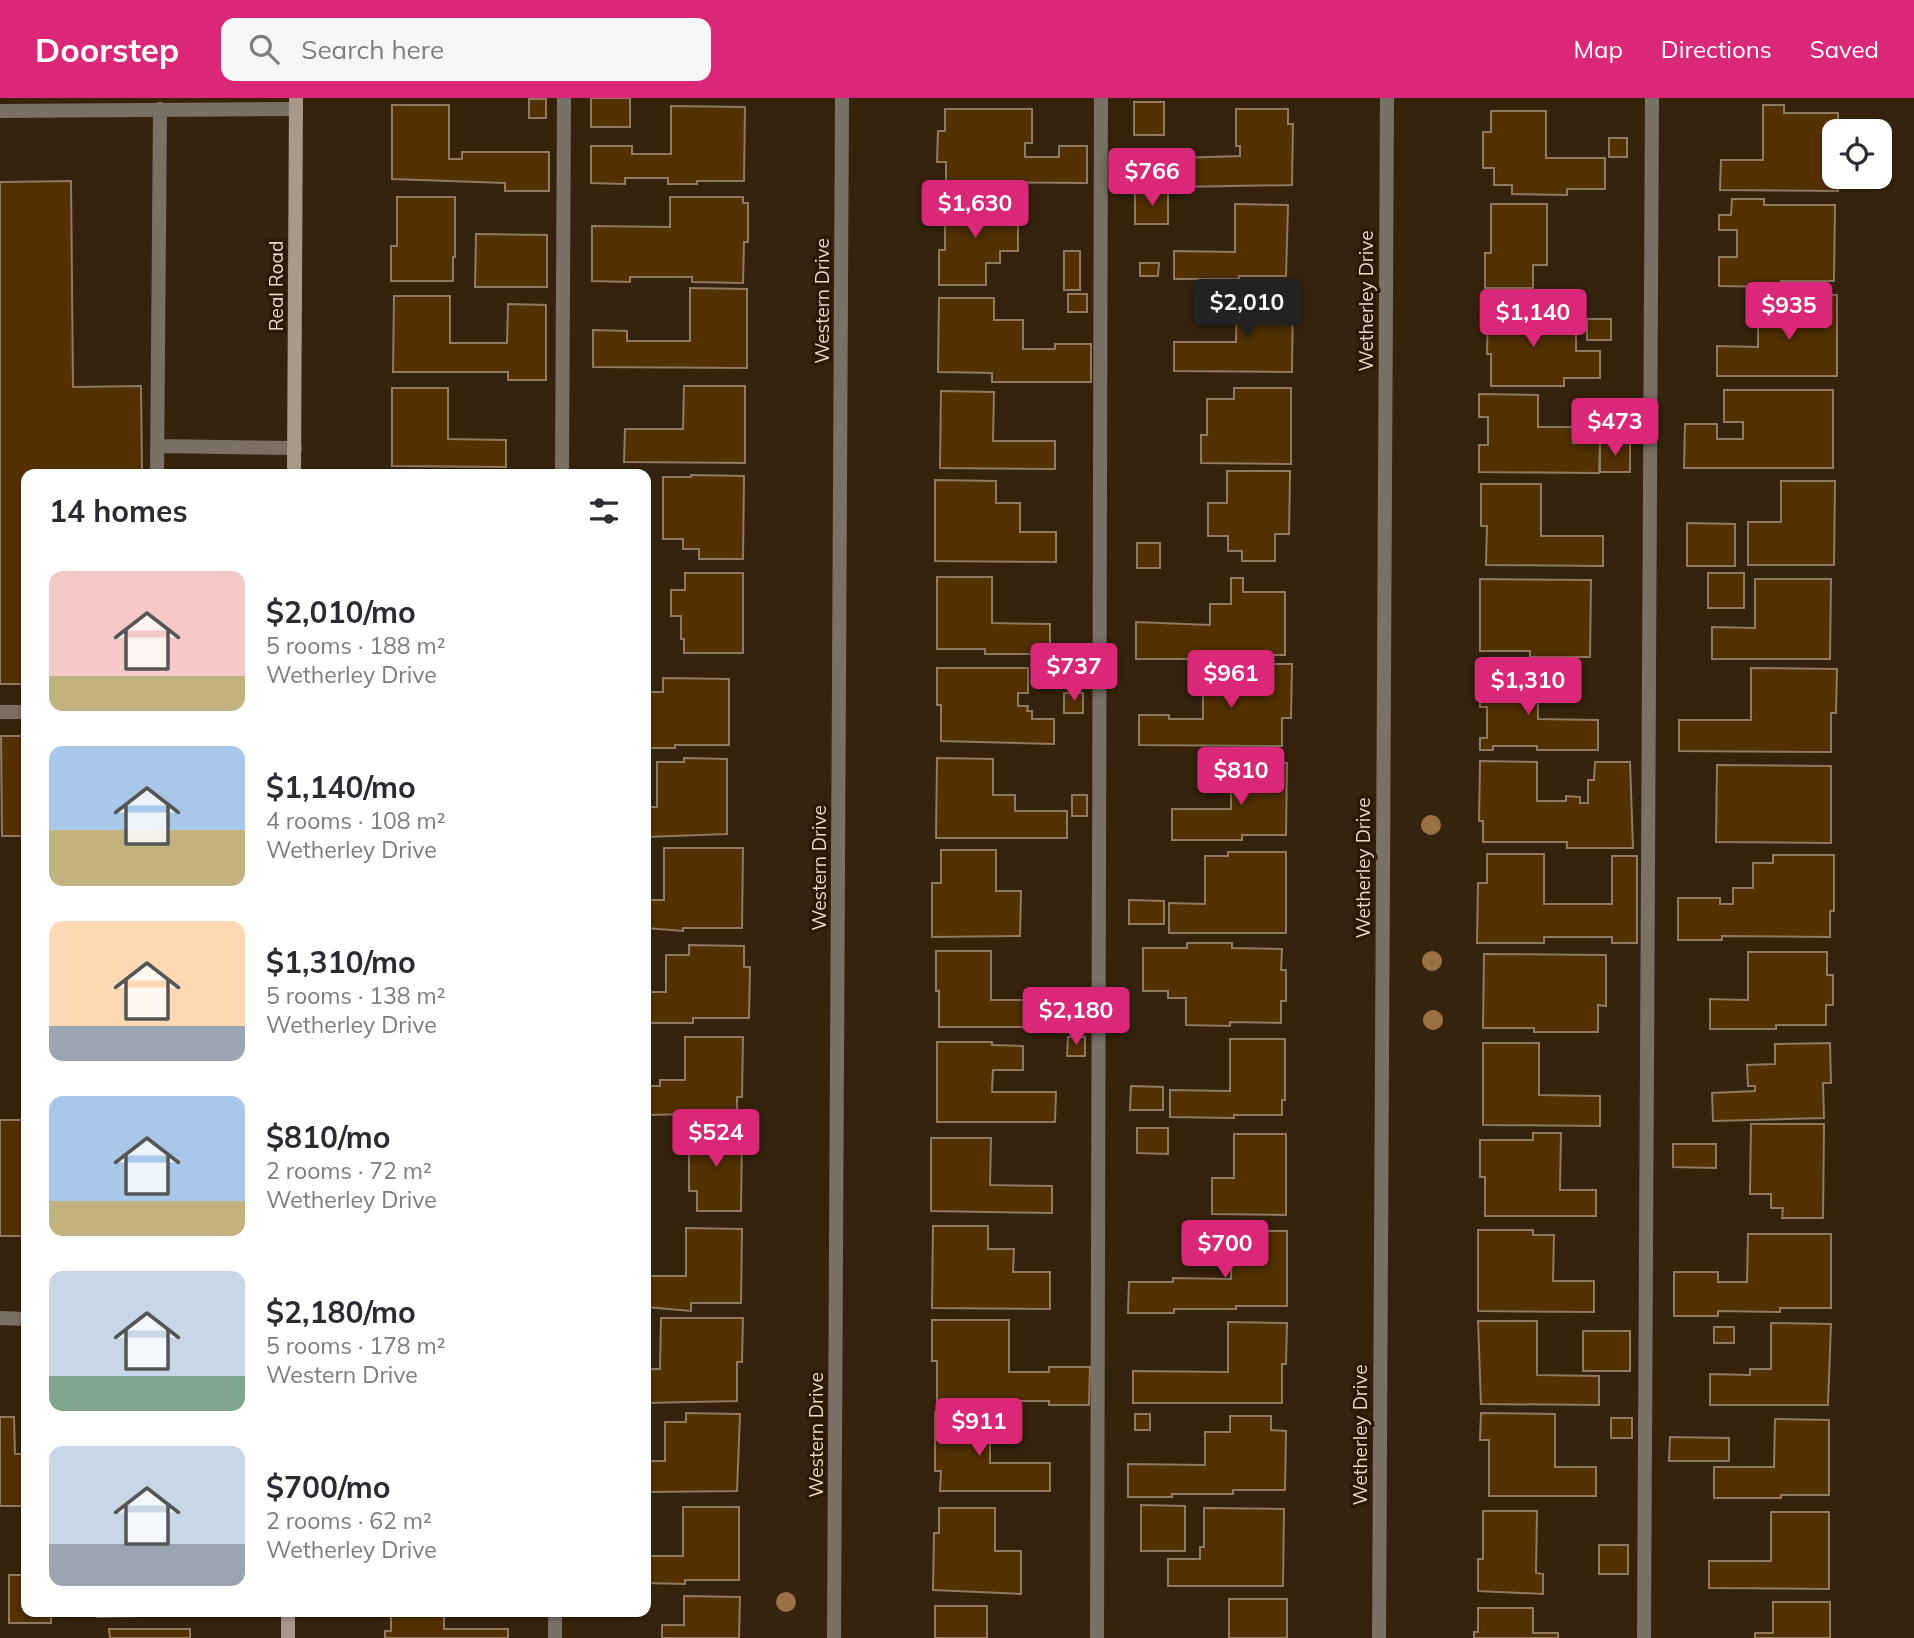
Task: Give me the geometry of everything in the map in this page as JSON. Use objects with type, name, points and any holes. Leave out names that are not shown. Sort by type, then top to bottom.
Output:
[{"type":"street","points":[[562,469],[564,98]]},
{"type":"street","name":"Western Drive","points":[[834,1638],[842,98]]},
{"type":"street","points":[[1097,1638],[1101,98]]},
{"type":"street","name":"Wetherley Drive","points":[[1379,1638],[1387,98]]},
{"type":"street","points":[[1644,1638],[1653,98]]},
{"type":"street","points":[[0,111],[160,109],[296,103]]},
{"type":"street","name":"Real Road","points":[[294,469],[296,103]]},
{"type":"street","points":[[157,469],[160,109]]},
{"type":"street","points":[[157,446],[295,448]]},
{"type":"street","points":[[0,712],[21,712]]},
{"type":"street","points":[[0,1318],[21,1319]]},
{"type":"street","points":[[288,1617],[288,1638]]},
{"type":"street","points":[[555,1617],[555,1638]]},
{"type":"building","points":[[591,98],[630,98],[630,127],[591,127]]},
{"type":"building","points":[[529,99],[546,99],[546,118],[529,118]]},
{"type":"building","points":[[1134,102],[1164,102],[1164,135],[1134,135]]},
{"type":"building","points":[[392,105],[449,105],[449,159],[462,159],[462,152],[549,152],[549,191],[505,191],[505,183],[392,179]]},
{"type":"building","points":[[1763,105],[1784,105],[1784,113],[1838,113],[1838,119],[1822,119],[1822,189],[1838,191],[1720,190],[1721,160],[1763,160]]},
{"type":"building","points":[[671,106],[745,107],[744,181],[668,184],[668,178],[625,178],[625,184],[591,183],[591,146],[632,146],[632,154],[671,154]]},
{"type":"building","points":[[945,109],[1032,109],[1032,143],[1025,143],[1025,157],[1059,157],[1059,146],[1087,146],[1087,183],[946,182],[946,162],[937,162],[938,131],[945,131]]},
{"type":"building","points":[[1236,109],[1288,109],[1288,124],[1293,124],[1292,185],[1178,187],[1178,158],[1240,156],[1240,146],[1236,146]]},
{"type":"building","points":[[1491,111],[1546,111],[1546,158],[1605,158],[1605,189],[1567,189],[1567,195],[1512,194],[1512,185],[1494,185],[1494,168],[1483,168],[1483,132],[1491,132]]},
{"type":"building","points":[[1609,138],[1627,138],[1627,157],[1609,157]]},
{"type":"building","points":[[71,181],[73,387],[141,386],[142,469],[21,469],[21,684],[0,684],[0,182]]},
{"type":"building","points":[[1135,193],[1168,193],[1168,224],[1135,224]]},
{"type":"building","points":[[397,197],[455,197],[453,281],[391,281],[391,246],[397,246]]},
{"type":"building","points":[[670,197],[743,197],[743,203],[748,203],[748,242],[744,242],[743,283],[692,282],[692,277],[630,277],[630,282],[592,281],[592,226],[670,227]]},
{"type":"building","points":[[1732,199],[1764,199],[1764,205],[1835,205],[1834,281],[1781,281],[1781,287],[1719,286],[1719,257],[1737,257],[1737,230],[1719,230],[1719,215],[1731,215]]},
{"type":"building","points":[[945,200],[1003,200],[1003,214],[1018,214],[1018,251],[1000,251],[1000,263],[986,263],[986,285],[939,285],[939,250],[945,250]]},
{"type":"building","points":[[1235,204],[1288,205],[1286,276],[1174,279],[1174,251],[1235,252]]},
{"type":"building","points":[[1491,204],[1547,204],[1547,265],[1533,265],[1533,288],[1485,288],[1485,253],[1491,253]]},
{"type":"building","points":[[476,234],[547,235],[547,287],[475,287]]},
{"type":"building","points":[[1064,251],[1080,251],[1080,290],[1064,290]]},
{"type":"building","points":[[1140,263],[1159,263],[1158,276],[1140,276]]},
{"type":"building","points":[[690,288],[747,289],[747,368],[593,367],[593,330],[627,331],[627,341],[690,341]]},
{"type":"building","points":[[1237,292],[1293,292],[1292,372],[1174,371],[1174,342],[1236,342]]},
{"type":"building","points":[[1068,294],[1087,294],[1087,312],[1068,312]]},
{"type":"building","points":[[1781,294],[1837,295],[1837,376],[1717,376],[1717,346],[1758,347],[1758,320],[1781,320]]},
{"type":"building","points":[[394,296],[450,296],[450,343],[507,343],[508,304],[546,305],[546,380],[508,380],[508,372],[393,372]]},
{"type":"building","points":[[939,298],[994,298],[994,320],[1023,320],[1023,349],[1055,349],[1055,344],[1091,344],[1091,382],[992,382],[992,373],[938,372]]},
{"type":"building","points":[[1488,302],[1541,302],[1540,333],[1576,333],[1576,351],[1600,351],[1600,378],[1564,378],[1564,386],[1491,386],[1491,354],[1487,354]]},
{"type":"building","points":[[1587,319],[1611,319],[1611,340],[1587,340]]},
{"type":"building","points":[[684,386],[745,386],[745,463],[624,462],[625,429],[683,429]]},
{"type":"building","points":[[392,388],[448,388],[448,439],[506,440],[506,467],[392,466]]},
{"type":"building","points":[[1234,388],[1291,388],[1291,464],[1201,463],[1201,435],[1207,435],[1207,399],[1234,399]]},
{"type":"building","points":[[1724,390],[1833,390],[1833,468],[1684,468],[1685,424],[1717,424],[1717,439],[1743,439],[1743,422],[1724,422]]},
{"type":"building","points":[[941,391],[994,392],[993,441],[1055,441],[1055,469],[940,468]]},
{"type":"building","points":[[1479,394],[1538,395],[1538,427],[1573,427],[1573,443],[1600,443],[1599,473],[1479,472],[1479,445],[1488,445],[1488,417],[1479,417]]},
{"type":"building","points":[[1611,427],[1631,427],[1631,440],[1610,440]]},
{"type":"building","points":[[1600,443],[1630,443],[1630,472],[1600,472]]},
{"type":"building","points":[[1227,471],[1290,471],[1289,534],[1275,534],[1275,561],[1242,561],[1242,551],[1228,551],[1228,536],[1208,536],[1208,503],[1227,503]]},
{"type":"building","points":[[744,476],[743,559],[699,559],[699,549],[683,549],[683,539],[663,539],[663,477]]},
{"type":"building","points":[[935,480],[996,481],[996,503],[1020,503],[1020,532],[1056,532],[1056,562],[935,561]]},
{"type":"building","points":[[1781,481],[1835,481],[1834,565],[1748,565],[1748,522],[1781,522]]},
{"type":"building","points":[[1481,484],[1541,484],[1541,536],[1603,536],[1603,566],[1486,565],[1487,526],[1481,526]]},
{"type":"building","points":[[1687,523],[1735,524],[1735,566],[1687,566]]},
{"type":"building","points":[[1137,543],[1160,543],[1160,568],[1137,568]]},
{"type":"building","points":[[685,573],[743,573],[743,653],[684,653],[681,616],[671,616],[671,590],[685,590]]},
{"type":"building","points":[[1708,573],[1744,573],[1744,608],[1708,608]]},
{"type":"building","points":[[937,577],[992,577],[992,623],[1050,624],[1050,654],[985,654],[985,649],[937,649]]},
{"type":"building","points":[[1231,578],[1243,578],[1243,592],[1285,592],[1285,655],[1233,655],[1233,659],[1136,659],[1136,622],[1210,625],[1210,604],[1231,604]]},
{"type":"building","points":[[1480,579],[1591,580],[1590,657],[1530,657],[1530,651],[1480,651]]},
{"type":"building","points":[[1755,579],[1831,579],[1830,659],[1712,659],[1712,627],[1755,628]]},
{"type":"building","points":[[1231,664],[1292,664],[1291,718],[1282,718],[1282,746],[1139,745],[1139,715],[1169,715],[1169,719],[1203,719],[1203,671],[1231,671]]},
{"type":"building","points":[[937,668],[1028,668],[1028,693],[1018,693],[1018,706],[1028,706],[1027,711],[1032,711],[1032,719],[1054,719],[1054,744],[941,741]]},
{"type":"building","points":[[1751,668],[1837,669],[1836,713],[1831,713],[1831,752],[1679,751],[1679,720],[1751,720]]},
{"type":"building","points":[[1480,671],[1538,672],[1538,719],[1598,720],[1598,750],[1537,750],[1537,746],[1493,746],[1493,750],[1480,750],[1480,738],[1487,738],[1487,707],[1480,707]]},
{"type":"building","points":[[663,678],[729,679],[729,745],[651,748],[651,692],[663,692]]},
{"type":"building","points":[[1064,693],[1083,693],[1083,713],[1064,713]]},
{"type":"building","points":[[1,736],[21,736],[21,836],[2,836]]},
{"type":"building","points":[[684,758],[727,759],[727,834],[651,837],[651,807],[657,807],[657,762],[684,762]]},
{"type":"building","points":[[937,758],[993,759],[993,795],[1015,795],[1015,811],[1067,811],[1067,838],[936,838]]},
{"type":"building","points":[[1480,761],[1537,762],[1537,801],[1566,801],[1566,796],[1580,797],[1580,803],[1588,803],[1588,780],[1594,780],[1595,762],[1630,762],[1633,848],[1567,848],[1567,842],[1483,842],[1483,821],[1479,821]]},
{"type":"building","points":[[1231,763],[1287,763],[1286,835],[1242,835],[1242,840],[1172,840],[1172,809],[1231,809]]},
{"type":"building","points":[[1717,765],[1831,766],[1831,843],[1716,842]]},
{"type":"building","points":[[1072,795],[1087,795],[1087,816],[1072,816]]},
{"type":"building","points":[[664,848],[743,848],[742,928],[683,928],[683,931],[651,928],[651,900],[664,900]]},
{"type":"building","points":[[941,850],[996,850],[996,891],[1021,891],[1020,936],[932,937],[932,883],[941,883]]},
{"type":"building","points":[[1228,852],[1286,852],[1286,933],[1169,933],[1169,903],[1205,904],[1205,856],[1228,856]]},
{"type":"building","points":[[1487,854],[1544,854],[1544,904],[1612,904],[1612,856],[1637,856],[1637,943],[1612,943],[1612,937],[1544,937],[1544,943],[1477,943],[1478,883],[1487,883]]},
{"type":"building","points":[[1773,855],[1834,855],[1834,911],[1830,911],[1830,937],[1722,936],[1722,940],[1678,940],[1678,898],[1720,898],[1720,904],[1733,904],[1733,888],[1753,888],[1753,863],[1773,863]]},
{"type":"building","points":[[1129,900],[1164,901],[1164,924],[1129,924]]},
{"type":"building","points":[[1187,943],[1232,943],[1232,948],[1282,949],[1281,970],[1286,970],[1286,1001],[1281,1001],[1281,1023],[1186,1025],[1186,998],[1168,998],[1168,991],[1143,991],[1143,948],[1187,948]]},
{"type":"building","points":[[689,945],[744,946],[744,967],[750,967],[749,1018],[693,1018],[693,1023],[651,1023],[651,992],[666,992],[666,955],[689,955]]},
{"type":"building","points":[[936,951],[991,951],[991,1000],[1053,1000],[1052,1027],[939,1027]]},
{"type":"building","points":[[1748,952],[1827,952],[1827,975],[1833,975],[1833,1005],[1826,1005],[1826,1025],[1776,1025],[1776,1029],[1710,1029],[1710,999],[1748,1000]]},
{"type":"building","points":[[1484,954],[1606,955],[1606,1006],[1598,1005],[1598,1032],[1534,1032],[1534,1028],[1483,1028]]},
{"type":"building","points":[[685,1037],[743,1037],[742,1097],[737,1097],[737,1113],[651,1115],[651,1086],[660,1086],[660,1080],[685,1080]]},
{"type":"building","points":[[1068,1037],[1085,1037],[1085,1056],[1067,1056]]},
{"type":"building","points":[[1230,1039],[1285,1039],[1285,1100],[1282,1100],[1282,1115],[1234,1115],[1234,1118],[1170,1117],[1170,1090],[1230,1091]]},
{"type":"building","points":[[937,1042],[992,1042],[992,1045],[1023,1046],[1023,1070],[993,1070],[992,1092],[1056,1092],[1055,1122],[937,1122]]},
{"type":"building","points":[[1483,1043],[1539,1043],[1539,1095],[1600,1096],[1600,1126],[1483,1125]]},
{"type":"building","points":[[1830,1043],[1831,1083],[1823,1083],[1824,1118],[1713,1121],[1712,1093],[1755,1091],[1755,1086],[1748,1086],[1747,1065],[1775,1064],[1775,1044]]},
{"type":"building","points":[[1131,1086],[1163,1087],[1163,1110],[1130,1110]]},
{"type":"building","points":[[0,1120],[21,1120],[21,1236],[0,1236]]},
{"type":"building","points":[[1751,1124],[1824,1124],[1823,1218],[1782,1218],[1783,1208],[1771,1208],[1771,1194],[1750,1194]]},
{"type":"building","points":[[1137,1128],[1168,1128],[1168,1154],[1137,1153]]},
{"type":"building","points":[[689,1130],[742,1130],[741,1211],[697,1211],[697,1191],[689,1191]]},
{"type":"building","points":[[1533,1133],[1561,1133],[1560,1190],[1596,1190],[1596,1216],[1485,1216],[1485,1177],[1480,1177],[1480,1140],[1533,1140]]},
{"type":"building","points":[[1234,1134],[1286,1134],[1286,1215],[1212,1214],[1212,1178],[1234,1178]]},
{"type":"building","points":[[931,1138],[991,1138],[990,1185],[1052,1186],[1052,1213],[931,1211]]},
{"type":"building","points":[[1673,1144],[1716,1144],[1716,1168],[1673,1167]]},
{"type":"building","points":[[933,1226],[988,1226],[988,1249],[1014,1249],[1013,1272],[1050,1272],[1050,1309],[932,1308]]},
{"type":"building","points":[[686,1228],[742,1229],[741,1303],[691,1303],[691,1311],[651,1307],[651,1276],[686,1276]]},
{"type":"building","points":[[1478,1230],[1533,1230],[1533,1235],[1554,1235],[1553,1281],[1594,1281],[1594,1312],[1478,1311]]},
{"type":"building","points":[[1232,1231],[1287,1231],[1287,1306],[1236,1306],[1236,1309],[1174,1309],[1174,1313],[1128,1313],[1129,1282],[1173,1282],[1173,1278],[1231,1279]]},
{"type":"building","points":[[1748,1234],[1831,1234],[1831,1308],[1780,1308],[1780,1312],[1718,1311],[1718,1316],[1674,1316],[1674,1272],[1718,1272],[1718,1282],[1747,1282]]},
{"type":"building","points":[[661,1318],[743,1318],[742,1362],[737,1362],[737,1401],[651,1403],[651,1369],[660,1369]]},
{"type":"building","points":[[932,1320],[1009,1320],[1009,1372],[1049,1372],[1049,1367],[1090,1367],[1089,1405],[1049,1405],[1049,1401],[937,1401],[937,1361],[932,1361]]},
{"type":"building","points":[[1478,1321],[1537,1321],[1537,1375],[1599,1376],[1599,1405],[1481,1404]]},
{"type":"building","points":[[1228,1322],[1287,1323],[1286,1364],[1282,1364],[1282,1403],[1133,1403],[1133,1371],[1228,1372]]},
{"type":"building","points":[[1771,1323],[1831,1324],[1828,1405],[1710,1405],[1710,1374],[1750,1375],[1750,1369],[1771,1369]]},
{"type":"building","points":[[1714,1327],[1734,1327],[1734,1343],[1714,1343]]},
{"type":"building","points":[[1583,1331],[1630,1331],[1630,1371],[1583,1371]]},
{"type":"building","points":[[935,1412],[990,1413],[990,1463],[1050,1463],[1050,1491],[940,1491],[941,1471],[935,1471]]},
{"type":"building","points":[[686,1413],[740,1414],[737,1491],[651,1492],[651,1461],[665,1461],[665,1422],[686,1422]]},
{"type":"building","points":[[1481,1413],[1555,1414],[1555,1467],[1596,1467],[1596,1496],[1489,1496],[1489,1440],[1480,1440]]},
{"type":"building","points":[[1135,1414],[1150,1414],[1150,1430],[1135,1430]]},
{"type":"building","points":[[1230,1416],[1271,1416],[1271,1430],[1286,1431],[1285,1490],[1233,1490],[1233,1494],[1128,1497],[1128,1464],[1205,1465],[1205,1432],[1230,1432]]},
{"type":"building","points":[[0,1417],[14,1417],[15,1454],[21,1454],[21,1506],[0,1506]]},
{"type":"building","points":[[1611,1418],[1632,1418],[1632,1438],[1611,1438]]},
{"type":"building","points":[[1775,1419],[1829,1420],[1829,1495],[1714,1498],[1714,1467],[1774,1467]]},
{"type":"building","points":[[1670,1437],[1729,1438],[1729,1461],[1669,1461]]},
{"type":"building","points":[[1141,1505],[1185,1506],[1185,1551],[1141,1551]]},
{"type":"building","points":[[683,1507],[739,1507],[739,1580],[651,1583],[651,1556],[683,1556]]},
{"type":"building","points":[[939,1508],[995,1508],[995,1551],[1021,1551],[1021,1594],[933,1590],[934,1533],[939,1533]]},
{"type":"building","points":[[1204,1508],[1284,1509],[1283,1586],[1168,1586],[1168,1559],[1200,1559],[1200,1547],[1204,1547]]},
{"type":"building","points":[[1483,1511],[1537,1511],[1536,1573],[1543,1574],[1543,1594],[1478,1591],[1478,1559],[1483,1559]]},
{"type":"building","points":[[1771,1512],[1829,1512],[1829,1589],[1709,1588],[1709,1561],[1771,1561]]},
{"type":"building","points":[[1599,1545],[1628,1545],[1628,1574],[1599,1574]]},
{"type":"building","points":[[9,1575],[21,1575],[21,1617],[51,1617],[51,1623],[9,1623]]},
{"type":"building","points":[[684,1596],[740,1597],[739,1638],[662,1638],[662,1625],[684,1625]]},
{"type":"building","points":[[1229,1599],[1287,1599],[1287,1638],[1229,1638]]},
{"type":"building","points":[[1773,1602],[1830,1602],[1830,1638],[1755,1638],[1755,1633],[1773,1633]]},
{"type":"building","points":[[935,1606],[987,1606],[987,1638],[935,1638]]},
{"type":"building","points":[[1478,1608],[1533,1608],[1533,1633],[1558,1633],[1558,1638],[1474,1638],[1474,1632],[1478,1632]]},
{"type":"building","points":[[391,1617],[444,1617],[444,1629],[508,1629],[508,1638],[385,1638],[385,1631],[391,1631]]},
{"type":"building","points":[[109,1629],[190,1629],[190,1638],[110,1638]]}]
